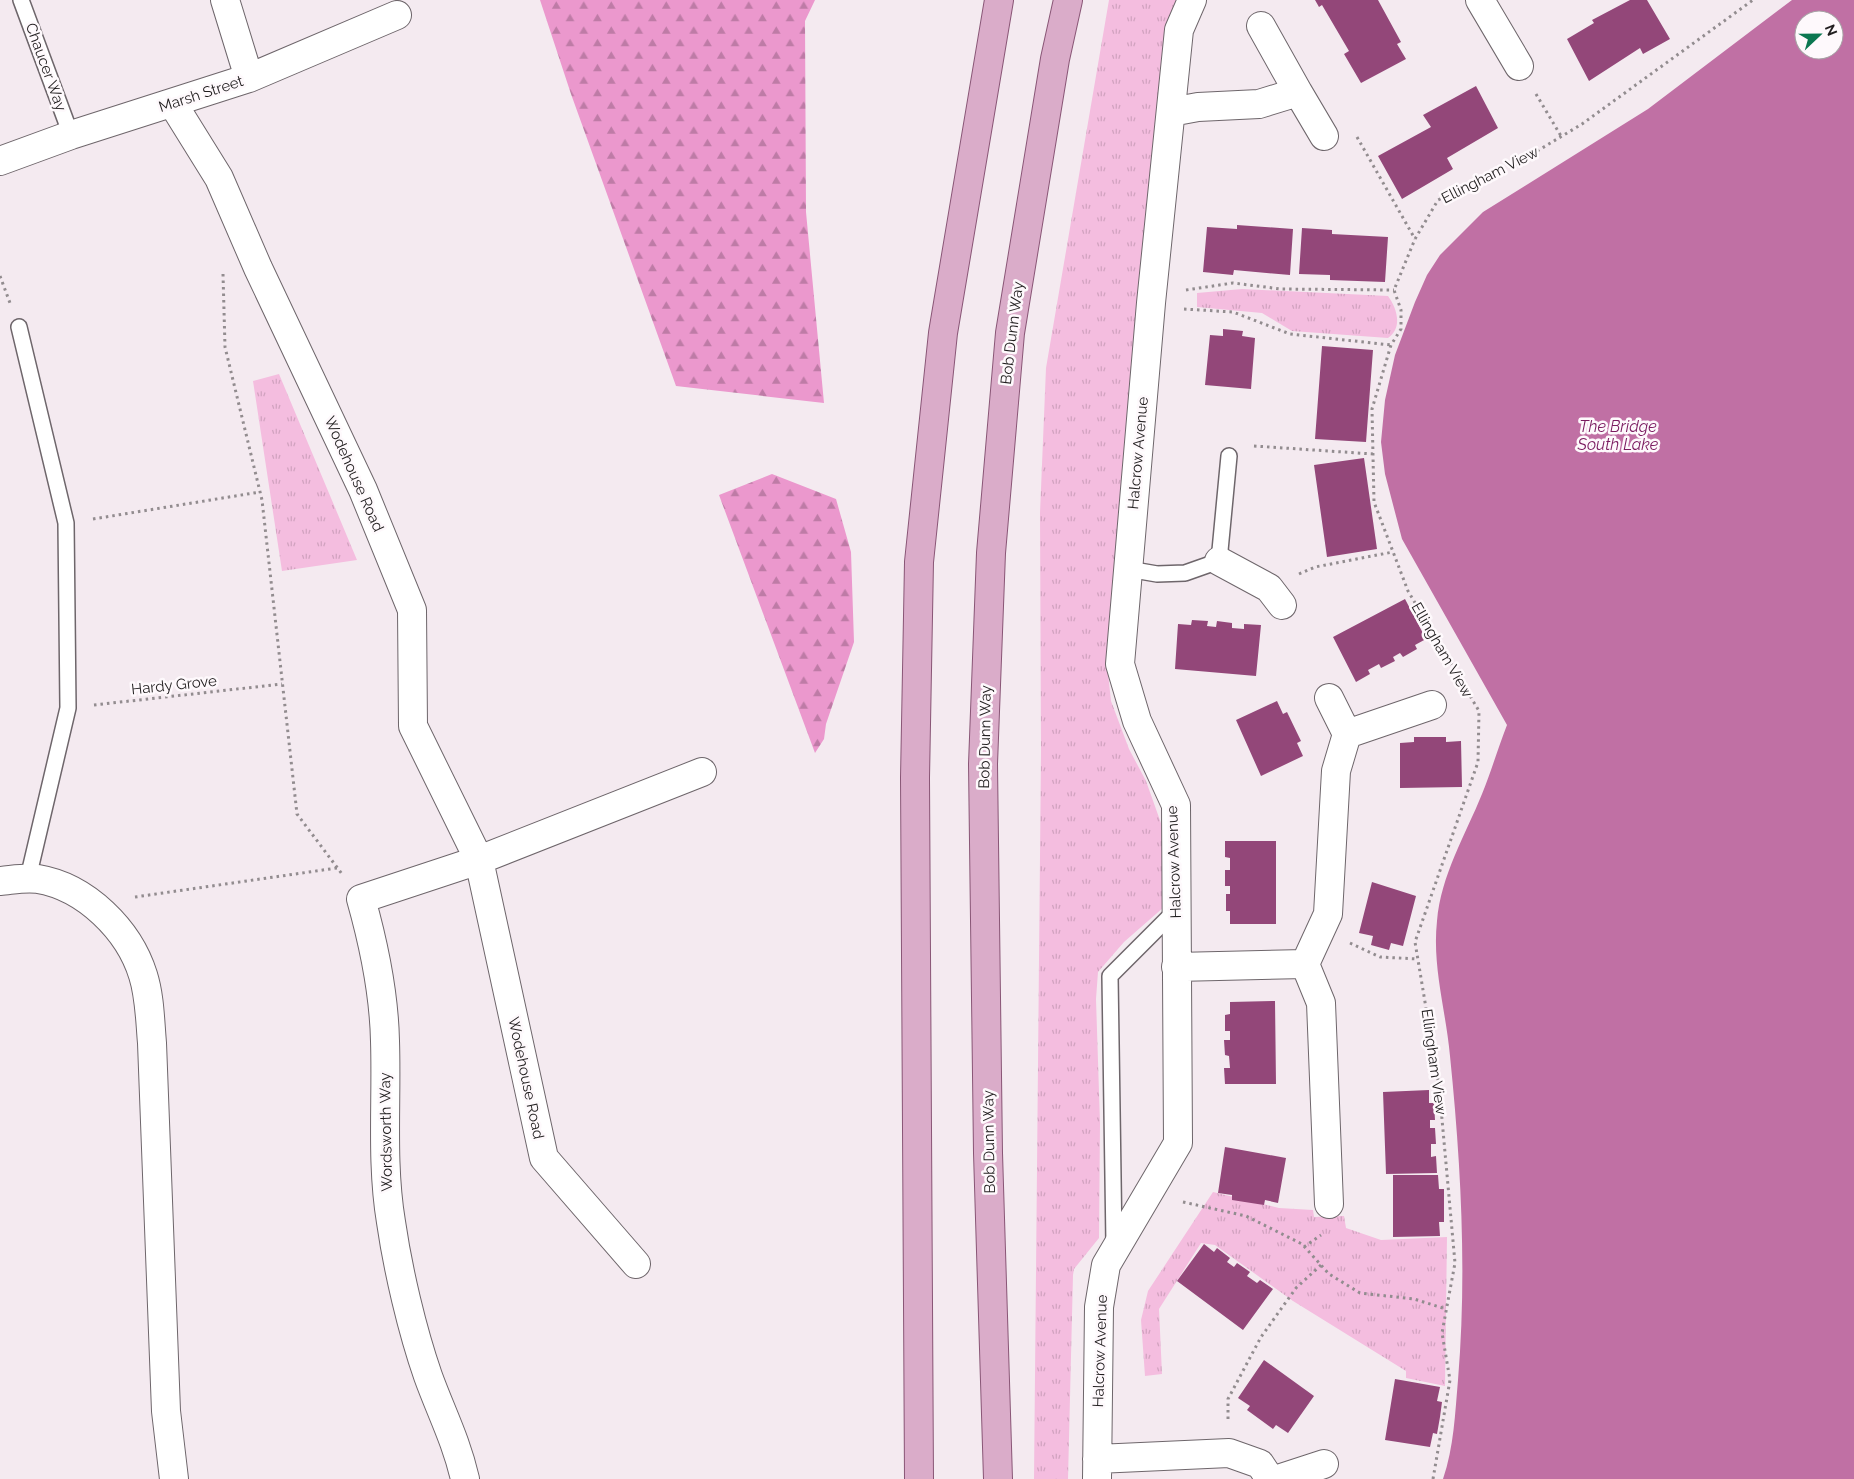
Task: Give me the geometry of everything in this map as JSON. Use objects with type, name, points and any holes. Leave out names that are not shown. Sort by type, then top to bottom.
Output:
[{"type":"main road","points":[[920,1479],[915,778],[920,562],[943,333],[999,0]]},
{"type":"main road","name":"Bob Dunn Way","points":[[998,1479],[988,1143],[983,764],[991,553],[1010,333],[1055,59],[1068,0]]},
{"type":"street","points":[[224,0],[249,78]]},
{"type":"street","name":"Halcrow Avenue","points":[[1097,1469],[1099,1307],[1106,1265],[1178,1143],[1176,805],[1137,721],[1120,664],[1179,30],[1192,0]]},
{"type":"street","points":[[1482,1],[1519,66]]},
{"type":"street","name":"Marsh Street","points":[[0,161],[71,135],[173,104],[249,78],[397,15]]},
{"type":"street","points":[[1261,26],[1324,136]]},
{"type":"street","points":[[1171,112],[1198,107],[1259,104],[1298,92]]},
{"type":"street","name":"Wodehouse Road","points":[[173,104],[219,178],[258,268],[363,490],[412,610],[413,726],[479,860],[544,1158],[636,1264]]},
{"type":"street","points":[[1219,561],[1276,597]]},
{"type":"street","points":[[1329,698],[1347,734],[1336,771],[1328,914],[1305,964],[1321,1003],[1329,1204]]},
{"type":"street","points":[[1347,734],[1432,705]]},
{"type":"street","points":[[361,899],[479,860],[702,772]]},
{"type":"street","points":[[0,881],[28,878],[62,886],[91,904],[113,924],[129,944],[143,975],[149,1008],[166,1411],[174,1479]]},
{"type":"street","name":"Wordsworth Way","points":[[361,899],[370,929],[382,998],[385,1039],[386,1176],[391,1224],[425,1364],[454,1438],[465,1479]]},
{"type":"street","points":[[1176,967],[1305,964]]},
{"type":"street","points":[[1097,1469],[1229,1453],[1260,1464],[1270,1479]]},
{"type":"street","points":[[1278,1479],[1324,1464]]},
{"type":"lane","name":"Chaucer Way","points":[[21,0],[71,135]]},
{"type":"lane","points":[[19,327],[66,523],[68,708],[28,878]]},
{"type":"lane","points":[[1128,570],[1157,574],[1184,573],[1219,561],[1229,456]]},
{"type":"lane","points":[[1114,1251],[1110,976],[1176,910]]},
{"type":"path","name":"Ellingham View","points":[[1433,1479],[1450,1380],[1442,1333],[1455,1263],[1439,1086],[1415,942],[1478,762],[1479,711],[1408,591],[1374,502],[1372,409],[1391,345],[1401,329],[1401,310],[1394,290],[1415,239],[1438,200],[1509,168],[1561,136],[1753,0]]},
{"type":"path","points":[[1519,66],[1561,136]]},
{"type":"path","points":[[1324,136],[1355,133],[1415,239]]},
{"type":"path","points":[[222,267],[225,347],[260,492],[297,814],[361,899]]},
{"type":"path","points":[[1183,290],[1233,283],[1281,289],[1394,290]]},
{"type":"path","points":[[1181,308],[1233,312],[1290,334],[1391,345]]},
{"type":"path","points":[[1229,456],[1256,445],[1373,454]]},
{"type":"path","points":[[66,523],[260,492]]},
{"type":"path","points":[[1276,597],[1315,567],[1393,552]]},
{"type":"path","name":"Hardy Grove","points":[[68,708],[282,684]]},
{"type":"path","points":[[91,904],[337,868]]},
{"type":"path","points":[[1328,914],[1348,942],[1380,957],[1418,959]]},
{"type":"path","points":[[1183,1202],[1246,1216],[1302,1244],[1329,1274],[1360,1293],[1414,1299],[1446,1309]]},
{"type":"path","points":[[1229,1453],[1228,1399],[1261,1337],[1296,1288],[1321,1265]]},
{"type":"green space","points":[[540,0],[815,0],[805,21],[806,212],[824,403],[676,386],[571,94]]},
{"type":"green space","points":[[1109,0],[1183,0],[1107,664],[1111,701],[1129,749],[1146,781],[1162,826],[1164,907],[1124,942],[1098,972],[1096,999],[1100,1123],[1099,1238],[1074,1269],[1073,1275],[1068,1479],[1034,1479],[1041,753],[1040,513],[1046,368]]},
{"type":"green space","points":[[1242,289],[1388,296],[1396,312],[1396,329],[1388,338],[1292,331],[1262,313],[1197,307],[1197,293]]},
{"type":"green space","points":[[279,374],[357,560],[282,571],[253,381]]},
{"type":"green space","points":[[772,474],[836,499],[851,552],[854,642],[826,724],[824,739],[815,753],[719,495]]},
{"type":"green space","points":[[1213,1192],[1279,1208],[1313,1210],[1314,1217],[1344,1216],[1346,1228],[1381,1240],[1447,1237],[1445,1386],[1406,1378],[1406,1371],[1293,1301],[1215,1245],[1201,1243],[1159,1309],[1162,1374],[1145,1376],[1141,1320],[1148,1291]]},
{"type":"water","name":"The Bridge South Lake","points":[[1792,0],[1854,0],[1854,1479],[1443,1479],[1452,1443],[1456,1405],[1461,1340],[1462,1258],[1460,1178],[1454,1096],[1436,955],[1437,921],[1443,888],[1482,794],[1507,725],[1402,539],[1385,474],[1381,442],[1385,400],[1395,355],[1415,302],[1427,275],[1440,255],[1483,212],[1648,109]]},
{"type":"building","points":[[1315,0],[1378,0],[1401,42],[1397,44],[1406,59],[1361,83],[1344,54],[1349,51],[1322,5],[1319,7]]},
{"type":"building","points":[[1630,0],[1647,0],[1670,39],[1643,54],[1640,48],[1589,81],[1567,39],[1594,23],[1592,20]]},
{"type":"building","points":[[1476,86],[1498,128],[1447,158],[1453,169],[1402,199],[1378,156],[1431,127],[1423,115]]},
{"type":"building","points":[[1237,225],[1293,229],[1290,275],[1234,270],[1233,275],[1203,272],[1207,227],[1237,229]]},
{"type":"building","points":[[1302,228],[1332,230],[1332,234],[1388,237],[1385,282],[1330,280],[1330,275],[1299,274]]},
{"type":"building","points":[[1223,329],[1243,331],[1242,336],[1255,338],[1251,389],[1205,385],[1210,335],[1223,336]]},
{"type":"building","points":[[1322,346],[1373,350],[1366,442],[1315,439]]},
{"type":"building","points":[[1364,458],[1377,549],[1327,557],[1314,465]]},
{"type":"building","points":[[1405,599],[1426,639],[1415,645],[1417,649],[1403,657],[1400,653],[1393,657],[1395,661],[1381,668],[1379,664],[1368,670],[1370,674],[1356,682],[1333,637]]},
{"type":"building","points":[[1192,620],[1208,621],[1207,626],[1216,627],[1217,621],[1232,623],[1232,628],[1244,629],[1244,624],[1261,625],[1256,676],[1175,669],[1178,624],[1191,625]]},
{"type":"building","points":[[1277,701],[1283,714],[1287,712],[1301,741],[1297,743],[1303,756],[1261,776],[1236,720]]},
{"type":"building","points":[[1414,737],[1446,737],[1446,742],[1461,741],[1462,787],[1400,788],[1400,743],[1414,742]]},
{"type":"building","points":[[1225,841],[1276,841],[1276,924],[1230,924],[1230,911],[1226,911],[1226,894],[1230,894],[1230,886],[1225,886],[1225,870],[1230,870],[1230,858],[1225,857]]},
{"type":"building","points":[[1372,882],[1416,896],[1403,946],[1391,943],[1389,950],[1371,945],[1373,936],[1359,933]]},
{"type":"building","points":[[1275,1001],[1276,1084],[1225,1084],[1224,1068],[1230,1068],[1229,1056],[1225,1055],[1224,1040],[1230,1040],[1230,1031],[1225,1031],[1225,1015],[1230,1014],[1230,1002]]},
{"type":"building","points":[[1429,1090],[1429,1103],[1434,1103],[1435,1120],[1430,1120],[1430,1128],[1435,1128],[1436,1144],[1431,1144],[1431,1157],[1436,1156],[1437,1173],[1386,1174],[1383,1092]]},
{"type":"building","points":[[1225,1147],[1286,1158],[1278,1203],[1265,1200],[1264,1205],[1232,1200],[1232,1195],[1218,1193]]},
{"type":"building","points":[[1393,1175],[1438,1175],[1439,1189],[1444,1189],[1444,1222],[1439,1222],[1440,1236],[1393,1237]]},
{"type":"building","points":[[1204,1244],[1214,1252],[1217,1248],[1230,1258],[1227,1262],[1234,1267],[1237,1263],[1250,1272],[1247,1276],[1257,1283],[1260,1280],[1273,1289],[1243,1330],[1177,1281]]},
{"type":"building","points":[[1264,1360],[1314,1396],[1288,1433],[1276,1425],[1273,1429],[1247,1410],[1250,1406],[1238,1398]]},
{"type":"building","points":[[1395,1379],[1440,1387],[1437,1401],[1442,1402],[1440,1417],[1437,1434],[1433,1433],[1430,1447],[1385,1440]]}]
